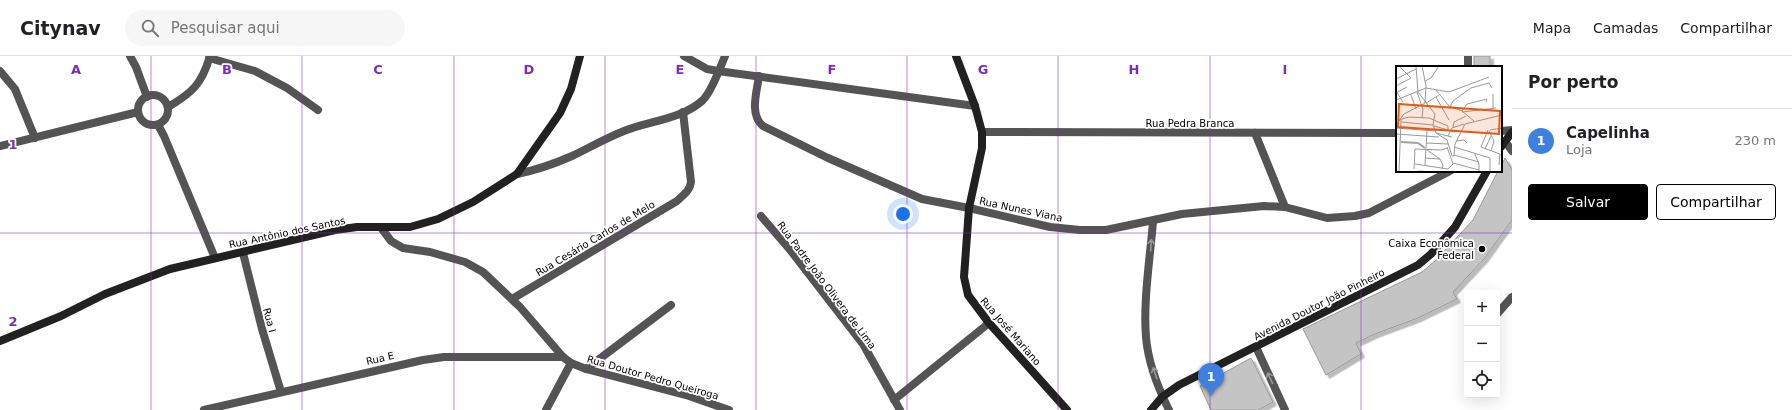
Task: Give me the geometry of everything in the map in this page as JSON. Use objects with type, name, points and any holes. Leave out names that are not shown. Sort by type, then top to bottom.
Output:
[{"type":"street","points":[[130,56],[136,67],[147,97]]},
{"type":"street","name":"Rua Antônio dos Santos","points":[[0,341],[61,316],[105,294],[170,269],[243,253],[335,230],[410,227],[438,220],[473,202],[517,174],[560,113],[571,89],[580,56]]},
{"type":"street","points":[[684,56],[707,69],[718,71],[975,106]]},
{"type":"street","points":[[517,174],[545,167],[626,130],[683,112],[704,99],[725,56]]},
{"type":"street","points":[[956,56],[975,106],[982,132],[982,148],[969,208]]},
{"type":"street","points":[[168,106],[187,96],[201,79],[210,57],[255,71],[287,88],[318,110]]},
{"type":"street","points":[[0,71],[15,89],[35,138]]},
{"type":"street","name":"Rua Nunes Viana","points":[[759,76],[755,111],[759,122],[763,126],[828,158],[922,199],[969,208],[1050,227],[1080,230],[1106,230],[1153,222],[1182,214],[1264,206],[1285,207],[1328,218],[1355,216],[1368,213],[1448,172]]},
{"type":"street","points":[[147,97],[160,97],[168,106],[168,115],[166,119],[158,125],[143,122],[138,112],[140,103],[147,97]]},
{"type":"street","points":[[0,146],[138,112]]},
{"type":"street","name":"Rua Cesário Carlos de Melo","points":[[512,299],[677,201],[686,193],[690,188],[691,182],[683,112]]},
{"type":"street","points":[[158,125],[215,258]]},
{"type":"street","points":[[1512,131],[1503,144],[1512,151]]},
{"type":"street","name":"Rua Pedra Branca","points":[[982,132],[1396,133]]},
{"type":"street","points":[[1255,133],[1285,207]]},
{"type":"street","name":"Avenida Doutor João Pinheiro","points":[[1151,410],[1162,397],[1180,385],[1418,265],[1431,254],[1455,227],[1485,172]]},
{"type":"street","name":"Rua José Mariano","points":[[969,208],[964,285],[968,295],[989,323],[1067,410]]},
{"type":"street","name":"Rua Padre João Olivera de Lima","points":[[761,216],[791,251],[863,344],[900,410]]},
{"type":"street","points":[[1153,222],[1146,338],[1148,352],[1162,397],[1168,410]]},
{"type":"street","name":"Rua Doutor Pedro Queiroga","points":[[382,228],[391,241],[403,248],[430,252],[465,262],[476,267],[512,299],[563,357],[571,363],[586,369],[689,396],[729,410]]},
{"type":"street","name":"Rua I","points":[[243,253],[280,392]]},
{"type":"street","points":[[1500,311],[1512,297]]},
{"type":"street","points":[[586,369],[671,305]]},
{"type":"street","points":[[894,400],[989,323]]},
{"type":"street","points":[[1256,347],[1285,410]]},
{"type":"street","name":"Rua E","points":[[204,410],[423,360],[444,357],[563,357]]},
{"type":"street","points":[[546,410],[571,363]]},
{"type":"building","points":[[1474,56],[1490,56],[1490,66],[1474,66]]},
{"type":"building","points":[[1505,158],[1512,170],[1512,220],[1484,259],[1453,292],[1457,299],[1418,318],[1375,334],[1356,343],[1361,354],[1326,375],[1303,329],[1422,272],[1435,261],[1473,220],[1497,172],[1502,172],[1502,164]]},
{"type":"building","points":[[1251,358],[1273,402],[1258,410],[1211,410],[1200,386]]},
{"type":"place","name":"Caixa Econômica Federal","points":[[1482,249]]},
{"type":"place","name":"Capelinha","points":[[1211,396]]}]
